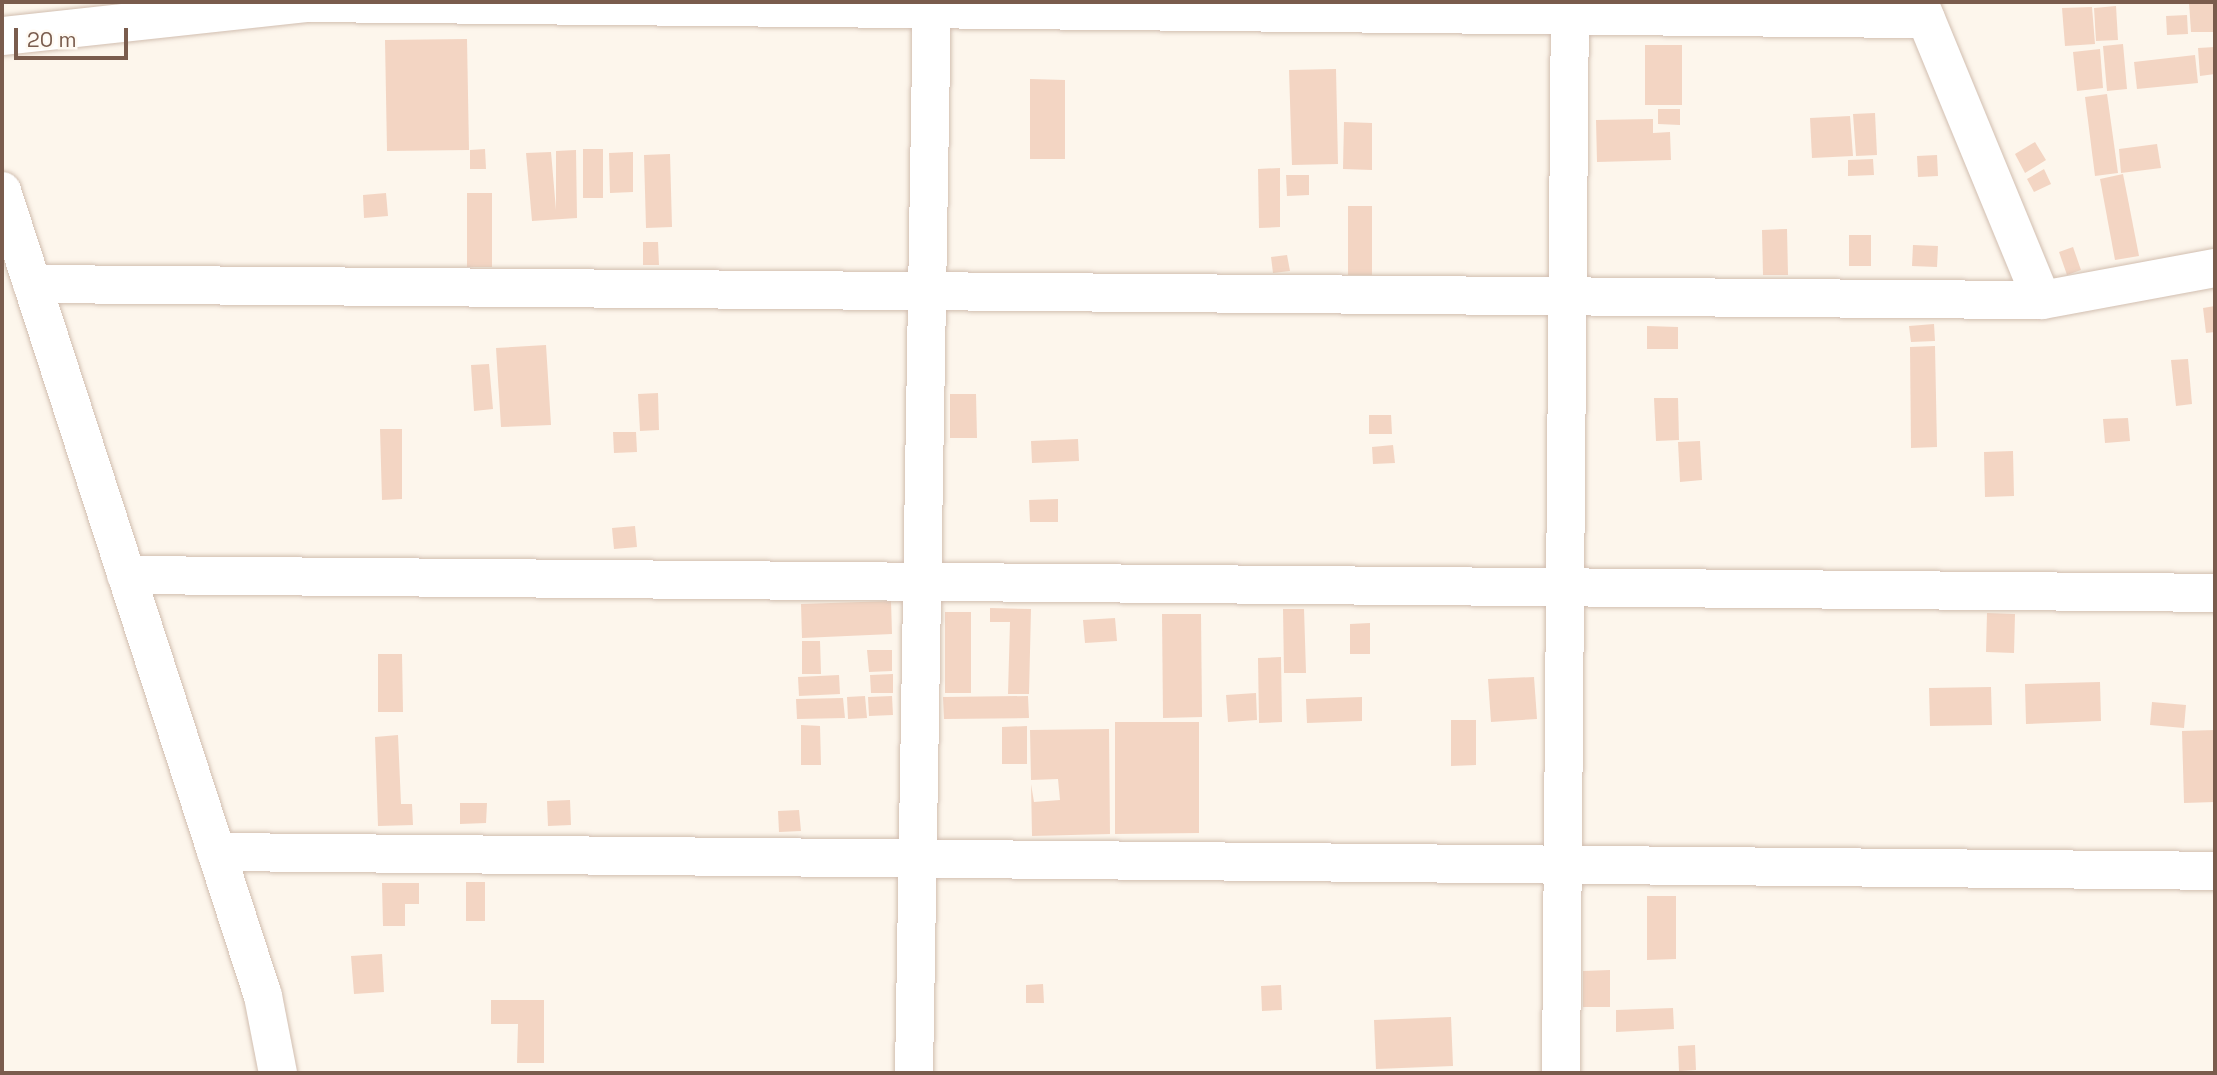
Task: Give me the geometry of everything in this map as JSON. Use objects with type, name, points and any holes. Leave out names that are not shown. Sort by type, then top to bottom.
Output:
[{"type":"street","points":[[2,36],[305,2],[1922,10],[2042,300]]},
{"type":"street","points":[[914,1073],[932,6]]},
{"type":"street","points":[[1561,1073],[1570,9]]},
{"type":"street","points":[[2,191],[263,996],[278,1073]]},
{"type":"street","points":[[32,284],[2042,300],[2215,268]]},
{"type":"street","points":[[126,575],[2215,593]]},
{"type":"street","points":[[216,852],[2215,871]]},
{"type":"building","points":[[2189,2],[2215,2],[2215,32],[2191,32]]},
{"type":"building","points":[[2116,6],[2118,40],[2096,41],[2094,8]]},
{"type":"building","points":[[2092,7],[2095,44],[2065,46],[2062,8]]},
{"type":"building","points":[[2187,15],[2188,34],[2167,35],[2166,16]]},
{"type":"building","points":[[467,39],[469,150],[387,151],[385,40]]},
{"type":"building","points":[[2123,44],[2127,89],[2107,91],[2103,46]]},
{"type":"building","points":[[1645,45],[1682,45],[1682,105],[1645,105]]},
{"type":"building","points":[[2215,47],[2215,74],[2200,76],[2198,48]]},
{"type":"building","points":[[2100,49],[2103,88],[2077,91],[2073,52]]},
{"type":"building","points":[[2195,55],[2198,83],[2137,89],[2134,62]]},
{"type":"building","points":[[1336,69],[1338,164],[1292,165],[1289,70]]},
{"type":"building","points":[[1030,79],[1065,80],[1065,159],[1030,159]]},
{"type":"building","points":[[2107,94],[2118,173],[2095,176],[2085,97]]},
{"type":"building","points":[[1658,109],[1680,109],[1680,125],[1658,124]]},
{"type":"building","points":[[1875,113],[1877,155],[1856,156],[1853,114]]},
{"type":"building","points":[[1850,116],[1853,156],[1812,158],[1810,118]]},
{"type":"building","points":[[1653,119],[1653,133],[1670,132],[1671,160],[1597,162],[1596,120]]},
{"type":"building","points":[[1344,122],[1372,123],[1372,170],[1343,169]]},
{"type":"building","points":[[2035,142],[2046,160],[2025,173],[2015,154]]},
{"type":"building","points":[[2157,144],[2161,168],[2121,173],[2119,149]]},
{"type":"building","points":[[485,149],[486,169],[470,169],[470,150]]},
{"type":"building","points":[[583,149],[603,149],[603,198],[583,198]]},
{"type":"building","points":[[576,150],[577,218],[532,221],[526,153],[551,152],[556,210],[556,151]]},
{"type":"building","points":[[633,152],[633,192],[610,193],[609,153]]},
{"type":"building","points":[[670,154],[672,227],[646,228],[644,155]]},
{"type":"building","points":[[1937,155],[1938,176],[1918,177],[1917,156]]},
{"type":"building","points":[[1873,159],[1874,175],[1848,176],[1848,160]]},
{"type":"building","points":[[1280,168],[1280,227],[1259,228],[1258,169]]},
{"type":"building","points":[[2044,169],[2051,184],[2034,192],[2027,179]]},
{"type":"building","points":[[2123,174],[2139,256],[2115,260],[2100,179]]},
{"type":"building","points":[[1286,175],[1309,175],[1309,195],[1287,196]]},
{"type":"building","points":[[386,193],[388,216],[364,218],[363,195]]},
{"type":"building","points":[[467,193],[492,193],[492,267],[467,267]]},
{"type":"building","points":[[1348,206],[1372,206],[1372,275],[1348,275]]},
{"type":"building","points":[[1787,229],[1788,275],[1763,275],[1762,230]]},
{"type":"building","points":[[1849,235],[1871,235],[1871,266],[1849,266]]},
{"type":"building","points":[[643,242],[658,242],[659,265],[643,265]]},
{"type":"building","points":[[1913,245],[1938,246],[1937,267],[1912,266]]},
{"type":"building","points":[[2073,247],[2081,270],[2067,275],[2059,252]]},
{"type":"building","points":[[1287,255],[1290,271],[1273,273],[1271,257]]},
{"type":"building","points":[[2215,306],[2215,332],[2206,333],[2203,308]]},
{"type":"building","points":[[1934,324],[1935,341],[1911,342],[1909,326]]},
{"type":"building","points":[[1647,326],[1678,327],[1678,349],[1647,349]]},
{"type":"building","points":[[546,345],[551,425],[501,427],[496,348]]},
{"type":"building","points":[[1935,346],[1937,447],[1911,448],[1910,347]]},
{"type":"building","points":[[2188,359],[2192,404],[2176,406],[2171,360]]},
{"type":"building","points":[[489,364],[493,409],[474,411],[471,365]]},
{"type":"building","points":[[658,393],[659,430],[640,431],[638,394]]},
{"type":"building","points":[[950,394],[976,394],[977,438],[950,438]]},
{"type":"building","points":[[1654,398],[1678,398],[1679,440],[1656,441]]},
{"type":"building","points":[[1369,415],[1391,415],[1392,434],[1369,434]]},
{"type":"building","points":[[2128,418],[2130,441],[2105,443],[2103,419]]},
{"type":"building","points":[[380,429],[402,429],[402,499],[382,500]]},
{"type":"building","points":[[613,432],[636,432],[637,452],[614,453]]},
{"type":"building","points":[[1078,439],[1079,461],[1032,463],[1031,441]]},
{"type":"building","points":[[1700,441],[1702,480],[1680,482],[1678,442]]},
{"type":"building","points":[[1393,445],[1395,463],[1373,464],[1372,447]]},
{"type":"building","points":[[2013,451],[2014,496],[1985,497],[1984,452]]},
{"type":"building","points":[[1058,499],[1058,522],[1030,522],[1029,500]]},
{"type":"building","points":[[635,526],[637,547],[614,549],[612,528]]},
{"type":"building","points":[[891,601],[892,634],[802,638],[801,604]]},
{"type":"building","points":[[990,608],[1031,609],[1029,694],[1008,694],[1010,622],[990,622]]},
{"type":"building","points":[[1283,609],[1304,609],[1306,673],[1284,673]]},
{"type":"building","points":[[945,612],[971,612],[971,693],[945,693]]},
{"type":"building","points":[[1987,613],[2015,614],[2014,653],[1986,652]]},
{"type":"building","points":[[1162,614],[1201,614],[1202,717],[1163,718]]},
{"type":"building","points":[[1115,618],[1117,641],[1085,643],[1083,620]]},
{"type":"building","points":[[1370,623],[1370,654],[1350,654],[1350,624]]},
{"type":"building","points":[[802,641],[820,641],[821,674],[802,674]]},
{"type":"building","points":[[867,650],[892,650],[892,671],[869,672]]},
{"type":"building","points":[[378,654],[402,654],[403,712],[378,712]]},
{"type":"building","points":[[1281,657],[1282,722],[1259,723],[1258,658]]},
{"type":"building","points":[[893,674],[893,693],[871,693],[870,675]]},
{"type":"building","points":[[839,675],[840,694],[799,696],[798,677]]},
{"type":"building","points":[[1534,677],[1537,719],[1491,722],[1488,679]]},
{"type":"building","points":[[2100,682],[2101,721],[2026,724],[2025,684]]},
{"type":"building","points":[[1991,687],[1992,725],[1930,726],[1929,688]]},
{"type":"building","points":[[1256,693],[1257,720],[1228,722],[1226,695]]},
{"type":"building","points":[[865,696],[867,718],[848,719],[847,697]]},
{"type":"building","points":[[892,696],[893,715],[869,716],[868,697]]},
{"type":"building","points":[[1028,696],[1029,718],[944,719],[943,697]]},
{"type":"building","points":[[1362,697],[1362,721],[1307,723],[1306,699]]},
{"type":"building","points":[[843,698],[845,718],[797,719],[796,699]]},
{"type":"building","points":[[2152,702],[2186,705],[2184,728],[2150,725]]},
{"type":"building","points":[[1451,720],[1476,720],[1476,765],[1451,766]]},
{"type":"building","points":[[1115,722],[1199,722],[1199,833],[1115,834]]},
{"type":"building","points":[[801,725],[820,726],[821,765],[801,765]]},
{"type":"building","points":[[1027,726],[1027,764],[1002,764],[1002,727]]},
{"type":"building","points":[[1109,729],[1110,834],[1032,836],[1031,784],[1034,802],[1060,800],[1058,779],[1031,780],[1030,730]]},
{"type":"building","points":[[2215,730],[2215,802],[2184,803],[2182,731]]},
{"type":"building","points":[[398,735],[401,804],[412,804],[413,825],[378,826],[375,737]]},
{"type":"building","points":[[570,800],[571,825],[548,826],[547,801]]},
{"type":"building","points":[[460,803],[487,803],[486,823],[460,824]]},
{"type":"building","points":[[799,810],[801,831],[779,832],[778,811]]},
{"type":"building","points":[[466,882],[485,882],[485,921],[466,921]]},
{"type":"building","points":[[382,883],[419,883],[419,904],[405,904],[405,926],[383,926]]},
{"type":"building","points":[[1647,896],[1676,896],[1676,959],[1647,960]]},
{"type":"building","points":[[382,954],[384,992],[354,994],[351,956]]},
{"type":"building","points":[[1610,970],[1610,1007],[1583,1007],[1583,971]]},
{"type":"building","points":[[1043,984],[1044,1003],[1026,1003],[1026,985]]},
{"type":"building","points":[[1281,985],[1282,1010],[1262,1011],[1261,986]]},
{"type":"building","points":[[491,1000],[544,1000],[544,1063],[517,1063],[518,1024],[491,1024]]},
{"type":"building","points":[[1673,1008],[1674,1029],[1616,1032],[1616,1010]]},
{"type":"building","points":[[1451,1017],[1453,1066],[1376,1069],[1374,1020]]},
{"type":"building","points":[[1695,1045],[1696,1070],[1679,1071],[1678,1046]]}]
